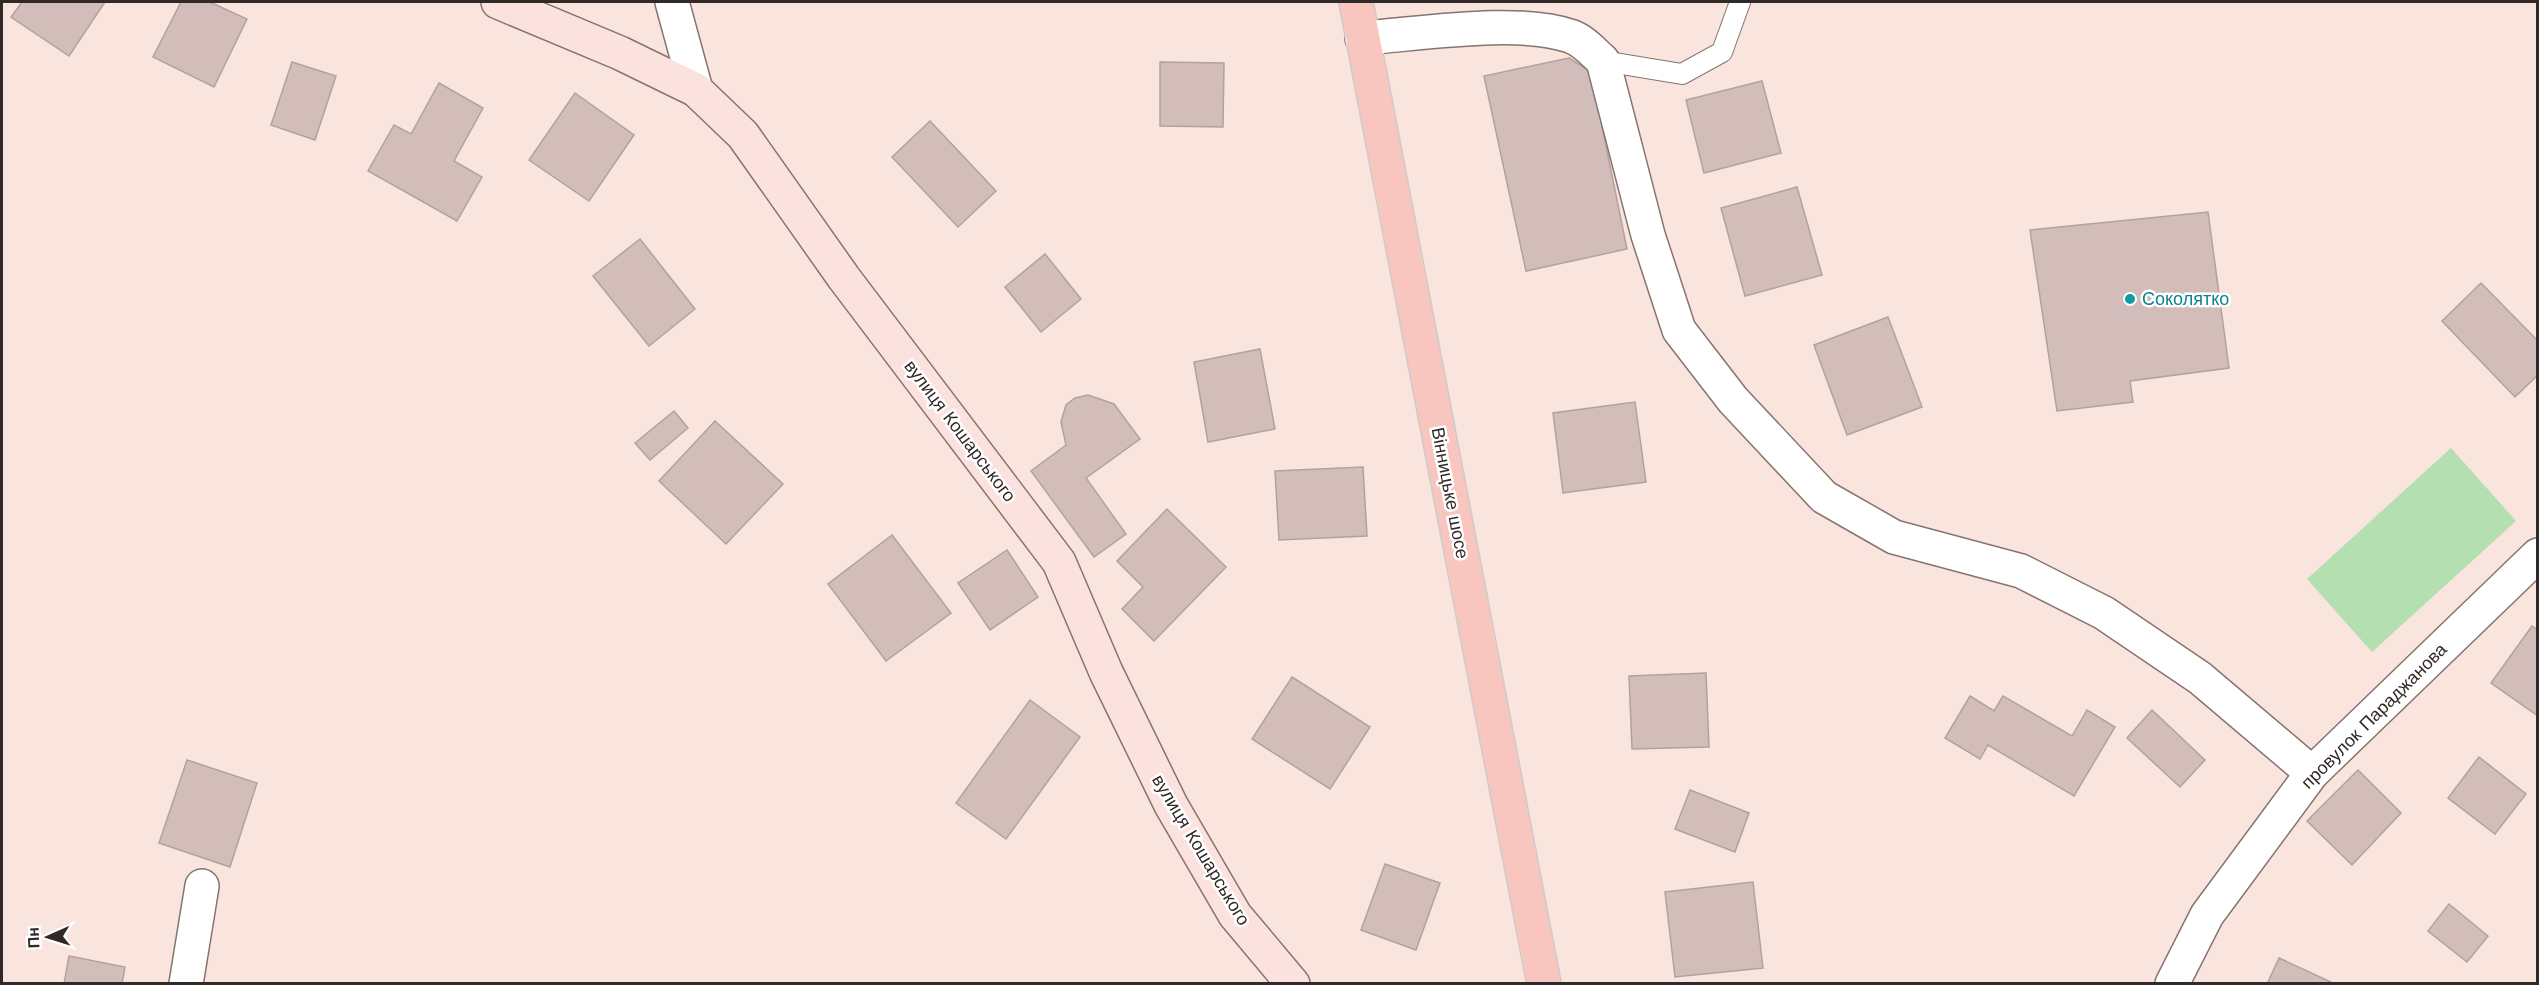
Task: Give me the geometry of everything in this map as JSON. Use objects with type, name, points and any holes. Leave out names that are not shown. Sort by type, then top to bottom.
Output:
[{"type":"main road","name":"Вінницьке шосе","points":[[1356,2],[1544,984]]},
{"type":"street","name":"вулиця Кошарського","points":[[498,2],[620,53],[696,90],[743,135],[844,278],[1059,562],[1106,672],[1171,806],[1235,915],[1293,984]]},
{"type":"street","points":[[672,2],[696,90]]},
{"type":"street","points":[[1362,38],[1513,27],[1570,36],[1587,46],[1603,60],[1648,235],[1679,330],[1733,400],[1824,497],[1894,537],[2021,571],[2104,613],[2200,678],[2312,773]]},
{"type":"street","name":"провулок Параджанова","points":[[2172,984],[2206,915],[2312,773],[2536,559]]},
{"type":"street","points":[[186,984],[202,886]]},
{"type":"lane","points":[[1603,60],[1682,74],[1722,52],[1740,2]]},
{"type":"green space","points":[[2451,448],[2516,521],[2372,652],[2307,579]]},
{"type":"building","points":[[22,2],[105,2],[69,56],[11,17]]},
{"type":"building","points":[[181,2],[210,2],[247,19],[214,87],[153,57]]},
{"type":"building","points":[[1569,58],[1591,72],[1627,249],[1526,271],[1484,76]]},
{"type":"building","points":[[292,62],[336,76],[315,140],[271,125]]},
{"type":"building","points":[[1160,62],[1224,63],[1223,127],[1160,126]]},
{"type":"building","points":[[1762,81],[1781,153],[1704,173],[1686,100]]},
{"type":"building","points":[[439,83],[483,108],[454,161],[482,177],[457,221],[368,171],[394,125],[411,134]]},
{"type":"building","points":[[575,93],[634,135],[589,201],[529,160]]},
{"type":"building","points":[[930,121],[996,191],[958,227],[892,157]]},
{"type":"building","points":[[1797,187],[1822,275],[1745,296],[1721,208]]},
{"type":"building","name":"Соколятко","points":[[2208,212],[2229,368],[2130,381],[2133,402],[2057,411],[2030,230]]},
{"type":"building","points":[[640,239],[695,309],[649,346],[593,276]]},
{"type":"building","points":[[1045,254],[1081,299],[1041,332],[1005,287]]},
{"type":"building","points":[[2481,283],[2538,341],[2538,375],[2515,397],[2442,321]]},
{"type":"building","points":[[1888,317],[1922,407],[1847,435],[1814,345]]},
{"type":"building","points":[[1260,349],[1275,429],[1208,442],[1194,362]]},
{"type":"building","points":[[1088,395],[1114,404],[1140,439],[1086,478],[1126,534],[1094,557],[1031,471],[1066,445],[1061,422],[1066,405],[1075,398]]},
{"type":"building","points":[[1635,402],[1646,482],[1563,493],[1553,413]]},
{"type":"building","points":[[674,411],[688,428],[650,460],[635,443]]},
{"type":"building","points":[[715,421],[783,484],[726,544],[659,481]]},
{"type":"building","points":[[1363,467],[1367,536],[1279,540],[1275,471]]},
{"type":"building","points":[[1167,509],[1226,567],[1154,641],[1122,609],[1143,587],[1117,561]]},
{"type":"building","points":[[892,535],[951,613],[886,661],[828,584]]},
{"type":"building","points":[[1007,550],[1038,597],[990,630],[958,583]]},
{"type":"building","points":[[2532,626],[2538,630],[2538,716],[2491,683]]},
{"type":"building","points":[[1706,673],[1709,747],[1632,749],[1629,676]]},
{"type":"building","points":[[1292,677],[1370,727],[1330,789],[1252,739]]},
{"type":"building","points":[[1970,696],[1994,711],[2003,696],[2072,736],[2087,710],[2115,727],[2074,796],[1988,745],[1980,759],[1945,738]]},
{"type":"building","points":[[1030,700],[1080,737],[1006,839],[956,803]]},
{"type":"building","points":[[2152,710],[2205,760],[2180,787],[2127,738]]},
{"type":"building","points":[[2479,757],[2526,794],[2495,834],[2448,798]]},
{"type":"building","points":[[187,760],[257,783],[230,867],[159,843]]},
{"type":"building","points":[[2358,770],[2401,813],[2352,865],[2307,821]]},
{"type":"building","points":[[1690,790],[1749,813],[1735,852],[1675,829]]},
{"type":"building","points":[[1385,864],[1440,883],[1416,950],[1361,930]]},
{"type":"building","points":[[1753,882],[1763,968],[1675,977],[1665,892]]},
{"type":"building","points":[[2449,904],[2488,936],[2467,962],[2428,931]]},
{"type":"building","points":[[69,956],[125,967],[122,984],[64,984]]},
{"type":"building","points":[[2279,958],[2335,984],[2267,984]]},
{"type":"place","name":"Соколятко","points":[[2130,299]]}]
